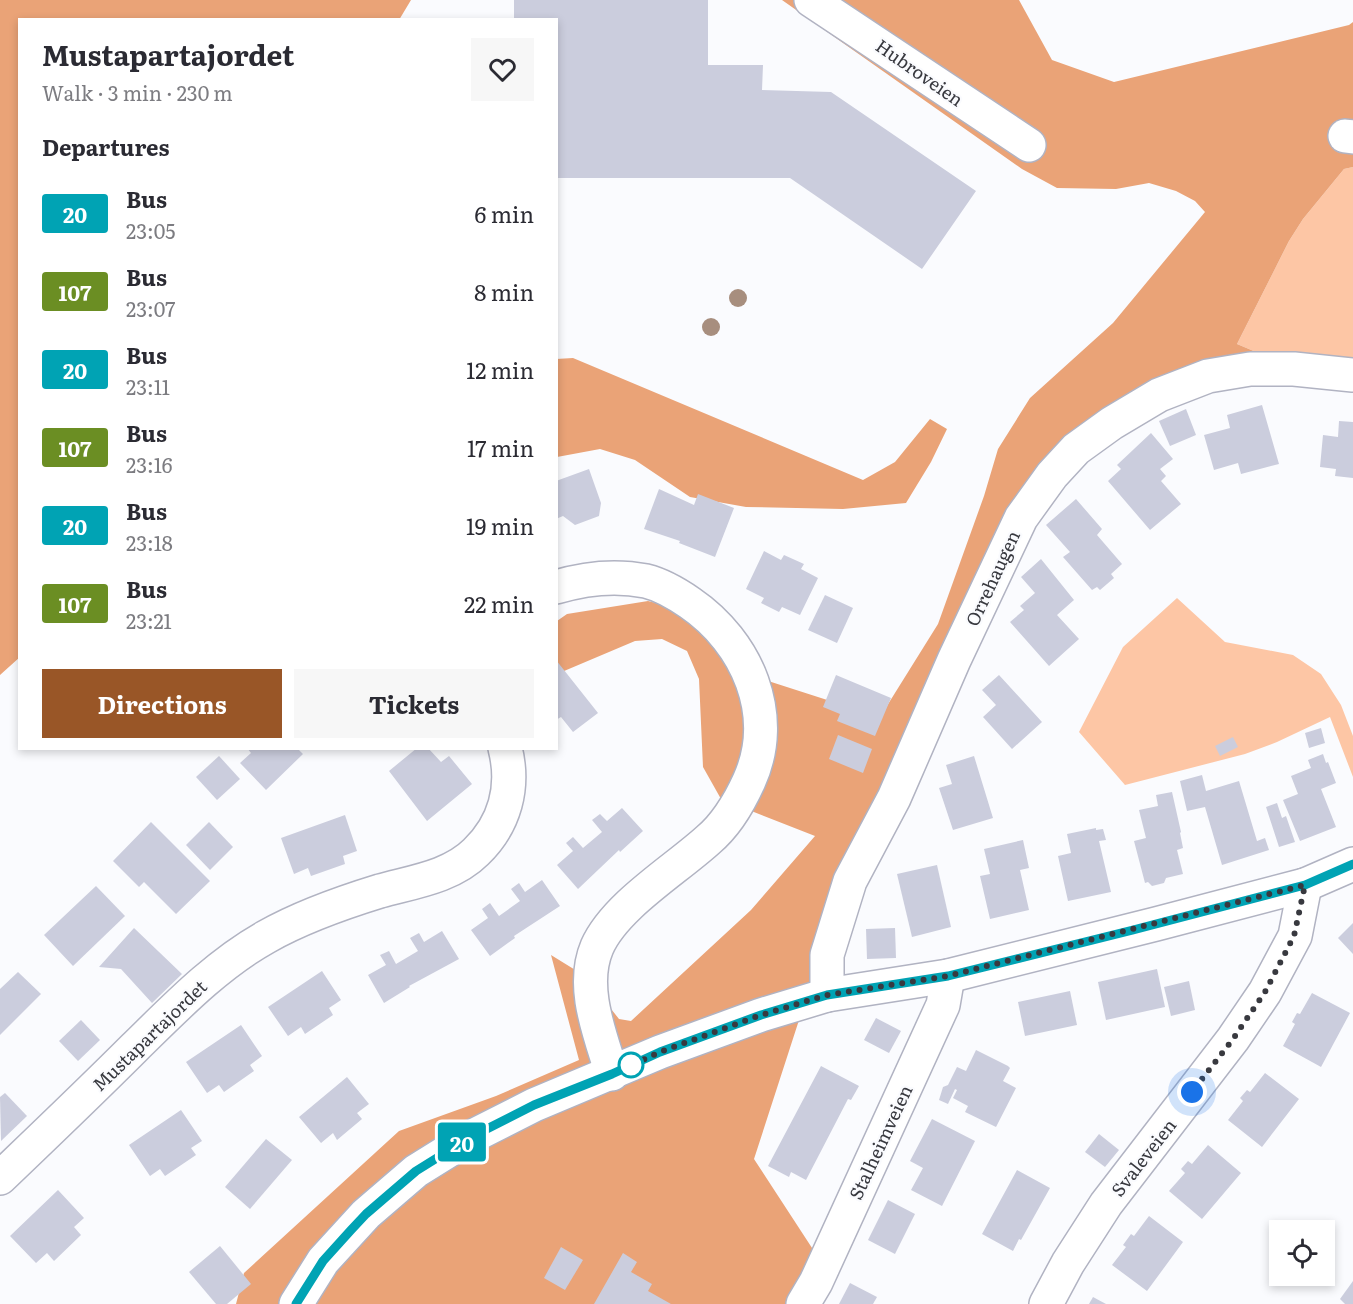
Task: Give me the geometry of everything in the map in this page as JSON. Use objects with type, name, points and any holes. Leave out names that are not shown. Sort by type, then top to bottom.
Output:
[{"type":"street","name":"Hubroveien","points":[[811,0],[1029,145]]},
{"type":"street","name":"Orrehaugen","points":[[827,995],[827,955],[850,881],[894,798],[954,660],[1021,518],[1052,476],[1076,449],[1112,423],[1159,394],[1208,376],[1250,369],[1294,369],[1353,375]]},
{"type":"street","points":[[558,586],[581,580],[617,577],[646,582],[682,597],[719,625],[738,651],[752,681],[760,722],[758,750],[750,779],[730,814],[708,840],[620,915],[597,946],[589,977],[590,993],[612,1074]]},
{"type":"street","name":"Mustapartajordet","points":[[0,1178],[208,978],[266,936],[310,916],[379,892],[430,878],[454,868],[475,854],[489,838],[505,807],[509,782],[509,762],[506,750]]},
{"type":"street","points":[[296,1304],[323,1261],[366,1214],[416,1171],[469,1138],[534,1105],[660,1052],[761,1015],[827,995],[948,976],[1305,885],[1353,864]]},
{"type":"street","name":"Svaleveien","points":[[1046,1304],[1068,1263],[1106,1204],[1233,1039],[1265,992],[1294,936],[1305,885]]},
{"type":"street","name":"Stalheimveien","points":[[803,1304],[816,1282],[943,1005],[948,976]]},
{"type":"shaded area","points":[[0,0],[411,0],[400,18],[18,18],[18,659],[0,675]]},
{"type":"shaded area","points":[[782,0],[1019,0],[1052,60],[1114,82],[1349,25],[1353,22],[1353,167],[1344,169],[1303,219],[1289,241],[1237,344],[1275,360],[1261,357],[1063,465],[835,909],[754,1159],[814,1251],[789,1304],[236,1304],[244,1273],[399,1131],[496,1096],[579,1060],[551,955],[585,976],[619,1019],[631,1021],[751,910],[815,836],[721,799],[703,767],[699,679],[687,651],[662,639],[635,641],[558,674],[558,620],[567,614],[648,601],[721,619],[759,678],[880,717],[938,624],[984,496],[998,449],[1030,398],[1113,323],[1205,212],[1195,201],[1176,191],[1149,183],[1116,189],[1057,188],[1022,169]]},
{"type":"shaded area","points":[[1353,167],[1353,376],[1275,360],[1237,344],[1289,241],[1303,219],[1344,169]]},
{"type":"shaded area","points":[[573,358],[863,480],[895,462],[930,419],[947,429],[931,462],[906,503],[843,509],[746,507],[690,497],[635,460],[600,449],[558,457],[558,359]]},
{"type":"shaded area","points":[[1177,598],[1225,642],[1293,655],[1321,674],[1341,705],[1353,736],[1353,777],[1330,717],[1245,754],[1125,785],[1079,732],[1123,647]]},
{"type":"building","points":[[514,0],[708,0],[708,65],[763,65],[762,90],[831,92],[976,191],[922,269],[790,178],[558,178],[558,18],[514,18]]},
{"type":"building","points":[[1262,405],[1279,464],[1241,474],[1238,463],[1214,470],[1204,435],[1230,428],[1227,415]]},
{"type":"building","points":[[1186,409],[1196,435],[1170,446],[1159,421]]},
{"type":"building","points":[[1339,421],[1353,422],[1353,478],[1335,476],[1336,469],[1320,467],[1323,435],[1338,437]]},
{"type":"building","points":[[1151,433],[1173,459],[1160,469],[1166,476],[1161,481],[1181,504],[1150,530],[1108,481],[1121,469],[1117,465]]},
{"type":"building","points":[[589,469],[601,503],[599,516],[575,525],[563,516],[558,518],[558,480]]},
{"type":"building","points":[[659,489],[694,505],[698,494],[734,508],[715,557],[679,543],[680,541],[644,529]]},
{"type":"building","points":[[1076,499],[1102,529],[1097,535],[1122,564],[1111,574],[1114,578],[1100,590],[1097,587],[1092,590],[1063,557],[1070,552],[1046,525]]},
{"type":"building","points":[[764,551],[781,560],[784,555],[804,564],[801,569],[818,578],[800,615],[782,607],[779,612],[761,603],[764,598],[746,589]]},
{"type":"building","points":[[1041,559],[1074,600],[1057,615],[1079,639],[1049,666],[1010,622],[1024,610],[1020,606],[1035,593],[1021,577]]},
{"type":"building","points":[[825,595],[853,608],[837,643],[808,630]]},
{"type":"building","points":[[558,663],[598,713],[573,732],[561,717],[558,719]]},
{"type":"building","points":[[836,675],[891,698],[875,736],[837,721],[840,714],[823,707]]},
{"type":"building","points":[[999,675],[1042,722],[1012,749],[983,717],[996,705],[982,690]]},
{"type":"building","points":[[1321,728],[1325,743],[1309,748],[1305,733]]},
{"type":"building","points":[[838,735],[872,749],[863,773],[829,759]]},
{"type":"building","points":[[1233,737],[1238,747],[1220,756],[1215,746]]},
{"type":"building","points":[[249,750],[299,750],[303,754],[266,790],[240,763],[251,753]]},
{"type":"building","points":[[415,750],[430,750],[441,762],[449,756],[472,784],[427,821],[389,771]]},
{"type":"building","points":[[1323,754],[1336,783],[1321,789],[1336,827],[1300,841],[1283,800],[1298,794],[1291,776],[1311,768],[1308,760]]},
{"type":"building","points":[[219,756],[240,779],[217,800],[196,777]]},
{"type":"building","points":[[974,756],[993,818],[953,830],[939,788],[952,784],[946,765]]},
{"type":"building","points":[[1202,775],[1206,791],[1239,781],[1257,841],[1265,838],[1269,850],[1222,865],[1205,807],[1187,811],[1180,781]]},
{"type":"building","points":[[1172,792],[1181,832],[1183,848],[1177,850],[1183,874],[1166,878],[1164,883],[1152,886],[1148,882],[1145,883],[1134,841],[1146,838],[1139,810],[1158,806],[1156,795]]},
{"type":"building","points":[[1277,803],[1282,818],[1286,816],[1295,842],[1279,847],[1266,807]]},
{"type":"building","points":[[622,808],[643,831],[620,852],[619,850],[578,889],[557,865],[573,851],[566,843],[573,837],[583,848],[602,832],[592,820],[600,814],[607,821]]},
{"type":"building","points":[[345,815],[357,851],[343,856],[345,864],[311,876],[308,868],[294,874],[281,838]]},
{"type":"building","points":[[151,822],[210,881],[176,914],[144,882],[139,887],[113,861]]},
{"type":"building","points":[[209,822],[233,847],[210,870],[186,845]]},
{"type":"building","points":[[1096,828],[1096,830],[1103,829],[1106,840],[1099,841],[1111,892],[1068,901],[1058,856],[1071,853],[1067,834]]},
{"type":"building","points":[[1023,840],[1029,868],[1020,870],[1029,910],[990,919],[980,876],[990,874],[984,849]]},
{"type":"building","points":[[937,865],[951,927],[912,937],[897,874]]},
{"type":"building","points":[[542,880],[560,906],[514,936],[515,938],[490,956],[471,930],[488,918],[482,909],[490,903],[499,916],[520,901],[511,889],[519,883],[525,892]]},
{"type":"building","points":[[96,886],[125,916],[73,966],[44,935]]},
{"type":"building","points":[[1353,923],[1353,954],[1338,938]]},
{"type":"building","points":[[134,928],[182,974],[152,1003],[121,969],[99,967]]},
{"type":"building","points":[[895,928],[896,958],[867,959],[866,929]]},
{"type":"building","points":[[442,931],[459,959],[409,986],[384,1003],[368,975],[386,965],[380,955],[389,951],[396,964],[418,951],[410,938],[419,933],[424,942]]},
{"type":"building","points":[[1157,969],[1165,1007],[1106,1020],[1098,982]]},
{"type":"building","points":[[322,971],[341,1000],[329,1008],[333,1015],[305,1034],[301,1027],[288,1036],[268,1007]]},
{"type":"building","points":[[18,972],[41,994],[0,1035],[0,989]]},
{"type":"building","points":[[1189,981],[1195,1010],[1171,1016],[1164,987]]},
{"type":"building","points":[[1070,991],[1077,1025],[1025,1036],[1018,1002]]},
{"type":"building","points":[[1312,993],[1350,1013],[1321,1067],[1283,1046],[1295,1024],[1292,1022],[1297,1013],[1300,1014]]},
{"type":"building","points":[[876,1018],[901,1031],[889,1053],[864,1040]]},
{"type":"building","points":[[81,1020],[100,1040],[78,1061],[59,1041]]},
{"type":"building","points":[[241,1025],[262,1056],[250,1065],[254,1071],[224,1092],[219,1085],[207,1093],[186,1062]]},
{"type":"building","points":[[976,1050],[1008,1066],[1010,1068],[1003,1081],[1016,1088],[996,1127],[965,1112],[968,1106],[953,1098],[957,1090],[955,1089],[948,1104],[939,1100],[943,1087],[948,1085],[957,1067],[966,1071]]},
{"type":"building","points":[[821,1066],[859,1086],[851,1100],[848,1099],[806,1180],[791,1172],[789,1177],[768,1166]]},
{"type":"building","points":[[1265,1073],[1299,1099],[1262,1147],[1228,1120],[1243,1101],[1240,1098],[1247,1090],[1250,1092]]},
{"type":"building","points":[[347,1077],[369,1104],[357,1113],[362,1119],[337,1140],[333,1133],[321,1143],[299,1117]]},
{"type":"building","points":[[5,1093],[27,1116],[1,1141],[0,1097]]},
{"type":"building","points":[[181,1110],[202,1141],[191,1148],[196,1155],[165,1176],[160,1169],[150,1176],[129,1145]]},
{"type":"building","points":[[932,1119],[975,1141],[942,1206],[911,1190],[923,1168],[910,1161]]},
{"type":"building","points":[[1099,1134],[1119,1150],[1105,1167],[1085,1152]]},
{"type":"building","points":[[266,1139],[292,1160],[250,1209],[225,1187]]},
{"type":"building","points":[[1208,1145],[1241,1173],[1202,1219],[1169,1191],[1185,1173],[1181,1169],[1188,1161],[1192,1164]]},
{"type":"building","points":[[1017,1170],[1050,1188],[1013,1251],[982,1234]]},
{"type":"building","points":[[58,1190],[84,1218],[74,1227],[81,1235],[54,1261],[47,1253],[36,1263],[10,1236]]},
{"type":"building","points":[[888,1200],[915,1214],[895,1254],[868,1240]]},
{"type":"building","points":[[1149,1216],[1183,1242],[1147,1291],[1112,1265],[1126,1247],[1123,1245],[1131,1234],[1134,1236]]},
{"type":"building","points":[[220,1246],[251,1284],[227,1304],[216,1304],[189,1272]]},
{"type":"building","points":[[561,1247],[583,1260],[565,1290],[544,1278]]},
{"type":"building","points":[[623,1253],[637,1262],[631,1272],[652,1284],[648,1291],[671,1304],[594,1304]]},
{"type":"building","points":[[1353,1281],[1353,1304],[1345,1304],[1340,1299]]},
{"type":"building","points":[[850,1283],[877,1297],[873,1304],[839,1304]]},
{"type":"building","points":[[1093,1297],[1106,1304],[1089,1304]]},
{"type":"bus line","name":"20","points":[[296,1304],[323,1261],[366,1214],[416,1171],[469,1138],[534,1105],[660,1052],[761,1015],[827,995],[948,976],[1133,930],[1305,885],[1353,864]]},
{"type":"route","points":[[631,1065],[628,1067],[660,1052],[761,1015],[827,995],[948,976],[1305,885],[1294,936],[1265,992],[1233,1039],[1192,1092]]}]
